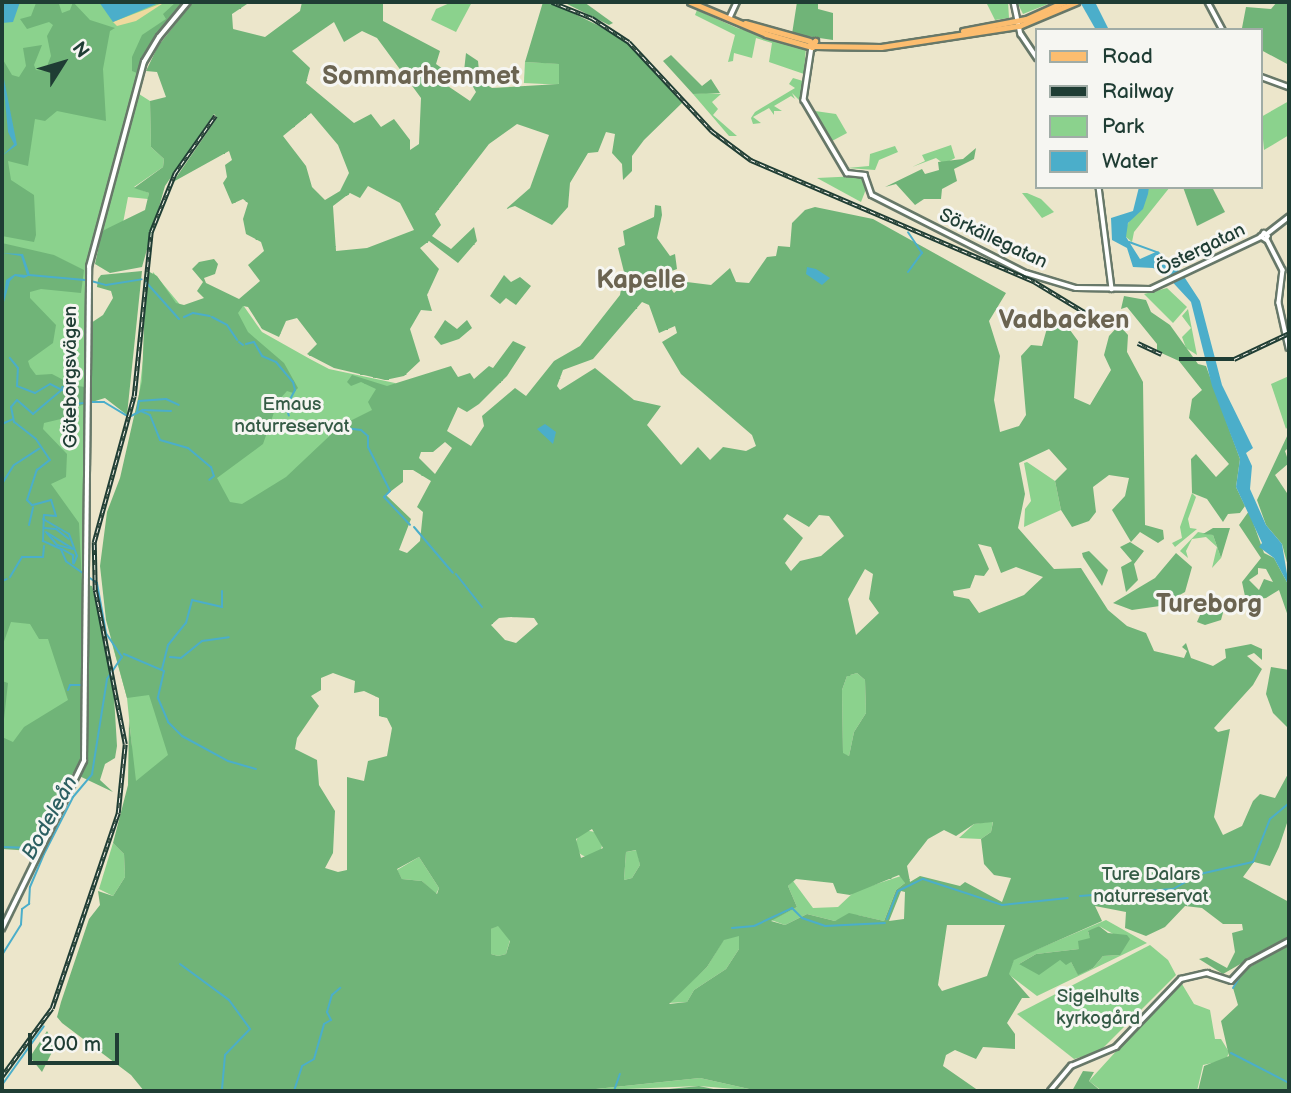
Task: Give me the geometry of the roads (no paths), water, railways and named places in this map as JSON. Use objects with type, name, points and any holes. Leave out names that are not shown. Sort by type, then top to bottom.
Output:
[{"type":"main road","points":[[690,2],[730,19],[812,44],[884,47],[1018,24],[1076,2]]},
{"type":"main road","points":[[698,2],[730,19]]},
{"type":"main road","points":[[1018,24],[1064,2]]},
{"type":"street","name":"Göteborgsvägen","points":[[2,929],[80,774],[87,737],[90,263],[144,62],[188,2]]},
{"type":"street","points":[[730,19],[737,2]]},
{"type":"street","points":[[1014,2],[1018,24],[1036,56]]},
{"type":"street","points":[[1208,2],[1222,28]]},
{"type":"street","name":"Sörkällegatan","points":[[812,44],[804,100],[845,171],[868,177],[869,193],[1026,273],[1076,288],[1112,289]]},
{"type":"street","points":[[1263,78],[1289,87]]},
{"type":"street","points":[[1099,189],[1112,289]]},
{"type":"street","name":"Östergatan","points":[[1112,289],[1151,289],[1168,284],[1261,237],[1268,239],[1289,217]]},
{"type":"street","points":[[1268,239],[1283,270],[1279,303],[1289,348]]},
{"type":"street","points":[[1050,1091],[1071,1066],[1112,1051],[1181,979],[1207,973],[1231,981],[1248,963],[1289,941]]},
{"type":"water","points":[[2,2],[20,2],[13,22],[2,23]]},
{"type":"water","points":[[99,2],[161,2],[113,22]]},
{"type":"water","points":[[1080,2],[1095,2],[1108,28],[1095,28]]},
{"type":"water","points":[[2,69],[17,145],[2,156],[14,144],[8,132]]},
{"type":"water","points":[[1138,189],[1149,189],[1143,209],[1128,223],[1126,237],[1140,259],[1158,251],[1183,275],[1200,301],[1222,385],[1253,448],[1246,453],[1252,466],[1250,489],[1266,525],[1282,544],[1289,586],[1274,558],[1259,547],[1262,543],[1236,487],[1240,459],[1212,386],[1191,302],[1165,274],[1153,268],[1133,267],[1127,248],[1112,240],[1111,218],[1133,211]]},
{"type":"water","points":[[2,253],[23,254],[30,275],[24,278],[15,276],[10,281],[2,309],[6,280],[15,274],[27,275],[21,256]]},
{"type":"water","points":[[807,267],[830,278],[822,285],[806,274]]},
{"type":"water","points":[[545,424],[556,432],[553,444],[537,429]]},
{"type":"waterway","points":[[908,232],[922,253],[908,272]]},
{"type":"waterway","points":[[1129,242],[1156,252]]},
{"type":"waterway","points":[[29,275],[85,280]]},
{"type":"waterway","points":[[91,281],[106,285],[142,279]]},
{"type":"waterway","points":[[145,281],[179,319]]},
{"type":"waterway","points":[[184,317],[193,313],[210,316]]},
{"type":"waterway","points":[[212,317],[227,325],[237,340]]},
{"type":"waterway","points":[[239,342],[243,345]]},
{"type":"waterway","points":[[246,344],[254,342],[262,356],[276,362],[293,382],[295,390],[286,407],[289,416]]},
{"type":"waterway","name":"Bodeleån","points":[[2,955],[21,924],[22,909],[29,904],[30,887],[44,854],[73,797],[92,774],[107,679],[122,657],[106,633],[97,583],[66,561],[61,549],[43,541],[44,515],[56,516],[51,500],[32,505],[27,500],[37,470],[50,460],[36,439],[14,422],[11,407],[17,400],[33,414],[62,390],[50,384],[35,393],[17,386],[18,368],[10,358]]},
{"type":"waterway","points":[[62,387],[72,392],[74,404],[84,403]]},
{"type":"waterway","points":[[137,413],[139,401],[166,399],[179,405]]},
{"type":"waterway","points":[[90,402],[104,402],[127,416]]},
{"type":"waterway","points":[[142,410],[171,411]]},
{"type":"waterway","points":[[131,416],[141,411],[150,415],[160,440],[188,448],[211,467],[214,476],[209,480]]},
{"type":"waterway","points":[[2,424],[13,419]]},
{"type":"waterway","points":[[345,428],[361,430],[368,436],[368,447],[390,491],[384,497],[410,525]]},
{"type":"waterway","points":[[2,484],[14,465],[39,449]]},
{"type":"waterway","points":[[29,525],[33,507]]},
{"type":"waterway","points":[[43,519],[69,534],[77,556],[74,563]]},
{"type":"waterway","points":[[414,527],[453,573]]},
{"type":"waterway","points":[[44,528],[56,529],[69,539]]},
{"type":"waterway","points":[[46,532],[73,549]]},
{"type":"waterway","name":"Bodeleån","points":[[47,533],[57,545],[73,549]]},
{"type":"waterway","points":[[10,577],[22,557],[43,557],[44,546]]},
{"type":"waterway","points":[[62,549],[73,555],[73,563]]},
{"type":"waterway","points":[[456,574],[482,607]]},
{"type":"waterway","points":[[2,581],[7,579]]},
{"type":"waterway","points":[[162,669],[168,645],[186,623],[192,600],[222,607],[222,591]]},
{"type":"waterway","points":[[170,657],[181,658],[202,641],[229,637]]},
{"type":"waterway","points":[[124,654],[164,671],[158,698],[168,722],[182,736],[228,761],[256,769]]},
{"type":"waterway","points":[[68,690],[70,685],[84,685]]},
{"type":"waterway","points":[[1080,896],[1173,889],[1200,874],[1253,862],[1270,819],[1289,803]]},
{"type":"waterway","points":[[2,847],[32,848],[44,839]]},
{"type":"waterway","points":[[887,919],[898,891],[923,879],[1002,905],[1068,898]]},
{"type":"waterway","points":[[732,928],[754,926],[792,908],[802,918],[825,926],[885,923]]},
{"type":"waterway","points":[[1233,988],[1245,968],[1289,944]]},
{"type":"waterway","points":[[180,964],[229,1000],[250,1029],[225,1055],[222,1091]]},
{"type":"waterway","points":[[294,1091],[302,1066],[314,1059],[324,1024],[331,1020],[327,1012],[332,995],[340,988]]},
{"type":"waterway","points":[[2,1085],[44,1026]]},
{"type":"waterway","points":[[1231,1053],[1289,1083]]},
{"type":"waterway","points":[[614,1091],[620,1074]]},
{"type":"railway","points":[[552,2],[592,18],[629,42],[712,131],[751,160],[1035,282],[1111,328]]},
{"type":"railway","points":[[2,1076],[52,1008],[118,813],[125,744],[95,590],[94,542],[134,396],[151,232],[175,173],[215,116]]},
{"type":"railway","points":[[1179,359],[1234,359],[1289,333]]},
{"type":"railway","points":[[1138,343],[1162,354]]},
{"type":"district","name":"Sommarhemmet","points":[[421,77]]},
{"type":"district","name":"Kapelle","points":[[641,281]]},
{"type":"district","name":"Vadbacken","points":[[1064,321]]},
{"type":"district","name":"Tureborg","points":[[1209,605]]},
{"type":"park label","name":"Emaus naturreservat","points":[[292,416]]},
{"type":"park label","name":"Ture Dalars naturreservat","points":[[1151,886]]},
{"type":"park label","name":"Sigelhults kyrkogård","points":[[1098,1008]]}]
